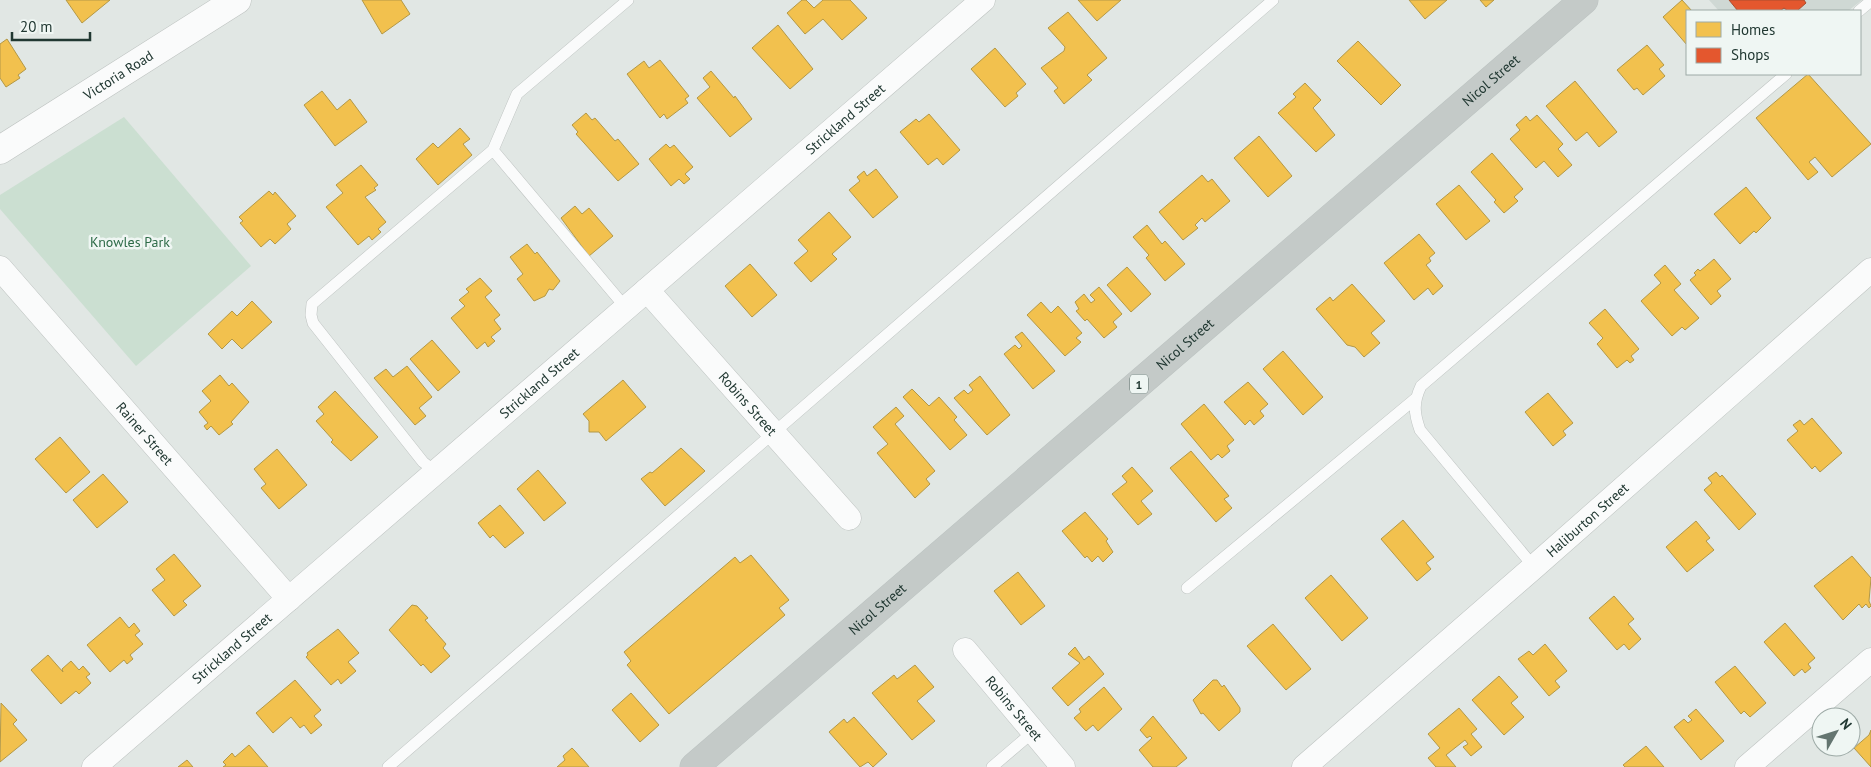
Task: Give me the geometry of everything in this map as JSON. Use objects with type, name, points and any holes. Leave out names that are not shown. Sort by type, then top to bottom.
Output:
[{"type":"highway","name":"Nicol Street","points":[[694,767],[1584,0]]},
{"type":"street","name":"Victoria Road","points":[[0,150],[237,0]]},
{"type":"street","name":"Strickland Street","points":[[94,767],[983,0]]},
{"type":"street","name":"Rainer Street","points":[[0,268],[289,598]]},
{"type":"street","name":"Haliburton Street","points":[[1304,767],[1534,568],[1871,270]]},
{"type":"street","name":"Robins Street","points":[[647,290],[849,518]]},
{"type":"street","name":"Robins Street","points":[[965,650],[1063,767]]},
{"type":"street","points":[[1747,767],[1871,660]]},
{"type":"lane","points":[[436,472],[423,462],[314,323],[311,315],[312,304],[493,150],[517,94],[628,0]]},
{"type":"lane","points":[[388,767],[1273,0]]},
{"type":"lane","points":[[1860,10],[1871,1]]},
{"type":"lane","points":[[1187,588],[1415,399],[1422,386],[1785,75]]},
{"type":"lane","points":[[493,150],[626,308]]},
{"type":"lane","points":[[1415,399],[1414,414],[1420,430],[1534,568]]},
{"type":"lane","points":[[992,767],[1033,732]]},
{"type":"shaded area","points":[[1709,0],[1862,0],[1849,10],[1718,10]]},
{"type":"green space","name":"Knowles Park","points":[[124,117],[251,266],[136,366],[0,209],[0,195]]},
{"type":"building: Homes","points":[[66,0],[110,0],[82,23]]},
{"type":"building: Homes","points":[[362,0],[401,0],[410,14],[382,34]]},
{"type":"building: Homes","points":[[802,0],[806,0],[814,8],[823,0],[850,0],[867,18],[842,40],[823,19],[805,34],[787,13]]},
{"type":"building: Homes","points":[[1078,0],[1121,0],[1097,21]]},
{"type":"building: Homes","points":[[1409,0],[1447,0],[1425,19]]},
{"type":"building: Homes","points":[[1480,0],[1494,0],[1486,7]]},
{"type":"building: Homes","points":[[1682,0],[1691,10],[1686,10],[1686,44],[1663,17]]},
{"type":"building: Homes","points":[[1068,12],[1107,58],[1087,75],[1092,80],[1064,104],[1054,91],[1058,88],[1041,68],[1064,51],[1065,47],[1048,28]]},
{"type":"building: Homes","points":[[778,25],[813,69],[790,89],[752,48]]},
{"type":"building: Homes","points":[[7,39],[26,69],[18,75],[20,78],[6,87],[0,78],[0,44]]},
{"type":"building: Homes","points":[[1358,41],[1401,85],[1381,105],[1337,61]]},
{"type":"building: Homes","points":[[1647,45],[1664,65],[1659,69],[1665,76],[1643,95],[1637,88],[1634,90],[1617,70]]},
{"type":"building: Homes","points":[[995,48],[1026,84],[1016,93],[1018,96],[1005,107],[971,69]]},
{"type":"building: Homes","points":[[660,60],[689,96],[685,99],[688,103],[667,119],[664,114],[660,118],[627,74],[644,61],[649,68]]},
{"type":"building: Homes","points":[[711,71],[734,98],[735,96],[752,119],[730,137],[697,98],[710,87],[703,78]]},
{"type":"building: Homes","points":[[1809,75],[1871,144],[1832,177],[1815,157],[1809,162],[1818,172],[1808,180],[1756,118]]},
{"type":"building: Homes","points":[[1575,81],[1617,132],[1599,147],[1587,132],[1576,141],[1546,106]]},
{"type":"building: Homes","points":[[1305,83],[1321,100],[1313,108],[1335,135],[1316,152],[1278,113],[1296,97],[1293,94]]},
{"type":"building: Homes","points":[[322,91],[337,110],[350,99],[367,122],[335,146],[304,105]]},
{"type":"building: Homes","points":[[586,113],[592,120],[595,118],[615,141],[618,139],[639,164],[618,181],[576,134],[578,132],[572,125]]},
{"type":"building: Homes","points":[[929,114],[960,150],[943,165],[937,158],[928,165],[900,132],[916,119],[919,122]]},
{"type":"building: Homes","points":[[1537,115],[1563,144],[1558,149],[1572,165],[1558,177],[1544,161],[1536,168],[1510,139],[1520,130],[1516,125],[1526,116],[1530,121]]},
{"type":"building: Homes","points":[[460,128],[470,139],[463,144],[472,155],[438,185],[416,159],[433,143],[438,148]]},
{"type":"building: Homes","points":[[1259,136],[1292,176],[1268,197],[1234,158]]},
{"type":"building: Homes","points":[[666,144],[670,148],[674,145],[693,167],[685,174],[690,179],[684,184],[679,179],[671,186],[649,159]]},
{"type":"building: Homes","points":[[1492,153],[1523,189],[1514,197],[1518,201],[1504,213],[1494,202],[1496,200],[1471,172]]},
{"type":"building: Homes","points":[[361,165],[378,185],[374,188],[376,190],[365,197],[386,222],[378,229],[381,232],[372,240],[369,236],[358,245],[326,207],[343,193],[336,185]]},
{"type":"building: Homes","points":[[876,169],[898,197],[873,218],[849,190],[860,181],[857,177],[864,171],[867,176]]},
{"type":"building: Homes","points":[[1202,175],[1208,182],[1212,179],[1230,201],[1205,222],[1202,218],[1195,225],[1198,228],[1183,240],[1159,212]]},
{"type":"building: Homes","points":[[1459,185],[1490,221],[1466,240],[1436,204]]},
{"type":"building: Homes","points":[[1746,187],[1771,218],[1756,233],[1754,231],[1740,244],[1714,214]]},
{"type":"building: Homes","points":[[269,191],[273,195],[275,192],[296,216],[287,224],[291,229],[275,244],[270,239],[261,247],[240,223],[243,221],[239,217]]},
{"type":"building: Homes","points":[[575,206],[582,214],[589,208],[613,236],[589,256],[561,218]]},
{"type":"building: Homes","points":[[829,212],[851,237],[832,254],[837,259],[811,282],[794,263],[808,251],[798,240]]},
{"type":"building: Homes","points":[[1147,225],[1162,244],[1165,241],[1185,264],[1165,281],[1146,258],[1149,255],[1133,237]]},
{"type":"building: Homes","points":[[1419,234],[1435,253],[1429,258],[1431,261],[1426,265],[1443,286],[1433,295],[1428,288],[1414,300],[1384,263]]},
{"type":"building: Homes","points":[[527,244],[535,254],[537,252],[560,281],[553,290],[549,289],[545,296],[534,301],[517,279],[523,274],[510,257]]},
{"type":"building: Homes","points":[[1714,259],[1731,279],[1717,291],[1721,296],[1711,305],[1690,280],[1696,275],[1694,273],[1698,269],[1700,271]]},
{"type":"building: Homes","points":[[750,264],[777,295],[752,317],[725,286]]},
{"type":"building: Homes","points":[[1665,265],[1681,284],[1674,290],[1699,318],[1685,330],[1682,327],[1672,336],[1641,301],[1661,283],[1654,275]]},
{"type":"building: Homes","points":[[1127,267],[1151,294],[1131,312],[1107,285]]},
{"type":"building: Homes","points":[[480,278],[492,291],[485,297],[500,315],[494,320],[501,329],[491,337],[495,341],[488,347],[485,342],[477,349],[451,318],[465,306],[459,300],[469,292],[466,289]]},
{"type":"building: Homes","points":[[1352,284],[1385,321],[1371,333],[1380,343],[1364,357],[1355,347],[1347,345],[1316,309],[1330,297],[1333,301]]},
{"type":"building: Homes","points":[[1099,287],[1122,314],[1113,322],[1117,327],[1104,338],[1087,319],[1085,321],[1076,311],[1079,309],[1075,302],[1084,294],[1091,303],[1095,300],[1090,295]]},
{"type":"building: Homes","points":[[252,301],[272,322],[242,349],[232,339],[222,349],[208,334],[232,311],[237,316]]},
{"type":"building: Homes","points":[[1041,302],[1051,313],[1058,306],[1082,333],[1076,338],[1081,342],[1065,356],[1027,315]]},
{"type":"building: Homes","points":[[1605,309],[1639,349],[1631,356],[1634,360],[1630,363],[1627,360],[1617,368],[1597,344],[1603,338],[1589,323]]},
{"type":"building: Homes","points":[[1022,332],[1055,371],[1033,389],[1004,354],[1015,345],[1019,349],[1022,346],[1015,337]]},
{"type":"building: Homes","points":[[432,340],[460,372],[438,391],[410,359]]},
{"type":"building: Homes","points":[[1283,351],[1323,397],[1303,415],[1263,369]]},
{"type":"building: Homes","points":[[407,366],[432,397],[419,408],[426,416],[415,425],[374,378],[386,369],[393,377]]},
{"type":"building: Homes","points":[[220,375],[229,386],[232,383],[249,402],[231,422],[233,424],[219,435],[211,426],[207,430],[204,426],[208,423],[199,412],[211,401],[202,391]]},
{"type":"building: Homes","points":[[980,376],[1010,415],[987,435],[954,398],[964,390],[968,394],[973,390],[969,385]]},
{"type":"building: Homes","points":[[623,380],[646,407],[606,441],[599,432],[589,432],[589,421],[583,414]]},
{"type":"building: Homes","points":[[1248,382],[1268,404],[1260,411],[1264,416],[1254,425],[1250,420],[1245,425],[1224,402]]},
{"type":"building: Homes","points":[[912,389],[929,406],[939,397],[957,417],[954,420],[967,435],[950,450],[903,397]]},
{"type":"building: Homes","points":[[335,391],[378,437],[351,461],[331,442],[333,440],[316,421],[324,414],[318,407]]},
{"type":"building: Homes","points":[[1548,393],[1573,423],[1563,431],[1566,435],[1553,446],[1525,412]]},
{"type":"building: Homes","points":[[1204,404],[1234,440],[1227,446],[1230,451],[1222,458],[1218,454],[1211,460],[1181,424]]},
{"type":"building: Homes","points":[[896,407],[904,416],[895,424],[935,471],[926,479],[930,484],[915,498],[877,453],[888,444],[873,427]]},
{"type":"building: Homes","points":[[1812,418],[1842,453],[1820,472],[1815,466],[1812,469],[1787,440],[1798,431],[1793,425],[1800,420],[1804,425]]},
{"type":"building: Homes","points":[[60,437],[90,472],[66,493],[35,459]]},
{"type":"building: Homes","points":[[681,448],[705,471],[665,506],[641,479],[650,472],[652,473]]},
{"type":"building: Homes","points":[[277,449],[307,485],[279,509],[261,488],[266,484],[254,469]]},
{"type":"building: Homes","points":[[1191,451],[1229,496],[1224,499],[1232,508],[1216,522],[1170,468]]},
{"type":"building: Homes","points":[[1132,467],[1153,491],[1141,501],[1152,514],[1138,525],[1112,494],[1127,482],[1122,476]]},
{"type":"building: Homes","points":[[538,470],[566,503],[544,521],[517,489]]},
{"type":"building: Homes","points":[[1716,472],[1720,477],[1722,475],[1756,514],[1739,530],[1704,490],[1712,483],[1708,478]]},
{"type":"building: Homes","points":[[103,474],[128,502],[97,528],[73,500]]},
{"type":"building: Homes","points":[[500,505],[524,533],[505,548],[493,535],[490,538],[478,523]]},
{"type":"building: Homes","points":[[1085,512],[1108,539],[1106,541],[1113,552],[1103,562],[1098,556],[1092,562],[1087,556],[1085,558],[1062,531]]},
{"type":"building: Homes","points":[[1403,520],[1434,557],[1426,563],[1431,569],[1417,581],[1381,539]]},
{"type":"building: Homes","points":[[1696,521],[1710,538],[1706,541],[1714,550],[1687,572],[1666,547]]},
{"type":"building: Homes","points":[[174,554],[201,586],[183,601],[187,605],[174,616],[152,590],[165,580],[156,569]]},
{"type":"building: Homes","points":[[751,555],[789,600],[779,608],[785,615],[669,714],[627,665],[631,661],[624,652],[735,557],[740,563]]},
{"type":"building: Homes","points":[[1852,556],[1871,578],[1869,601],[1871,606],[1869,608],[1866,604],[1862,608],[1859,604],[1843,620],[1814,586]]},
{"type":"building: Homes","points":[[1018,572],[1045,606],[1021,625],[994,591]]},
{"type":"building: Homes","points":[[1331,575],[1368,618],[1342,641],[1305,598]]},
{"type":"building: Homes","points":[[1614,596],[1634,619],[1628,624],[1641,639],[1629,650],[1624,644],[1617,650],[1589,618]]},
{"type":"building: Homes","points":[[412,605],[417,606],[428,618],[425,620],[446,644],[443,648],[450,656],[431,673],[423,664],[421,666],[389,630]]},
{"type":"building: Homes","points":[[120,617],[129,628],[134,623],[140,631],[135,635],[143,644],[130,655],[133,659],[127,664],[124,660],[110,672],[87,645]]},
{"type":"building: Homes","points":[[1785,623],[1815,658],[1808,664],[1811,668],[1805,673],[1802,669],[1794,676],[1764,642]]},
{"type":"building: Homes","points":[[1273,624],[1311,669],[1286,690],[1247,646]]},
{"type":"building: Homes","points":[[338,629],[359,653],[348,662],[356,671],[341,684],[338,679],[331,685],[306,657],[307,653]]},
{"type":"building: Homes","points":[[1545,644],[1567,671],[1555,681],[1560,687],[1549,696],[1518,659],[1529,651],[1533,655]]},
{"type":"building: Homes","points":[[1075,647],[1084,660],[1089,656],[1104,674],[1068,706],[1052,688],[1080,663],[1068,654]]},
{"type":"building: Homes","points":[[48,655],[63,672],[62,669],[71,661],[79,670],[83,666],[90,674],[86,677],[91,683],[79,694],[76,691],[61,704],[31,670]]},
{"type":"building: Homes","points":[[915,665],[934,687],[917,701],[935,721],[912,740],[872,693],[894,675],[897,679]]},
{"type":"building: Homes","points":[[1735,666],[1766,703],[1750,717],[1744,711],[1741,714],[1715,682]]},
{"type":"building: Homes","points":[[1499,676],[1518,697],[1511,703],[1524,717],[1504,735],[1472,700]]},
{"type":"building: Homes","points":[[295,680],[321,710],[314,716],[322,725],[311,734],[304,725],[300,728],[291,717],[273,733],[256,713]]},
{"type":"building: Homes","points":[[1213,680],[1217,680],[1222,687],[1224,685],[1240,708],[1240,712],[1219,731],[1203,713],[1201,714],[1193,700]]},
{"type":"building: Homes","points":[[1104,687],[1122,709],[1098,731],[1093,725],[1086,731],[1074,718],[1081,712],[1079,709]]},
{"type":"building: Homes","points":[[631,693],[659,725],[640,742],[612,710]]},
{"type":"building: Homes","points":[[1,703],[17,720],[13,724],[27,740],[0,762]]},
{"type":"building: Homes","points":[[1459,708],[1477,729],[1471,734],[1482,747],[1471,756],[1463,747],[1468,744],[1465,740],[1446,755],[1456,767],[1436,767],[1428,758],[1440,748],[1428,734]]},
{"type":"building: Homes","points":[[1696,709],[1724,741],[1701,760],[1674,727],[1684,719],[1688,723],[1692,720],[1688,716]]},
{"type":"building: Homes","points":[[1153,716],[1187,758],[1176,767],[1153,767],[1139,750],[1152,738],[1150,736],[1147,738],[1140,730]]},
{"type":"building: Homes","points":[[854,717],[887,754],[873,767],[868,762],[860,767],[829,732],[844,719],[847,723]]},
{"type":"building: Homes","points":[[1871,730],[1871,767],[1861,756],[1861,742],[1869,735]]},
{"type":"building: Homes","points":[[249,745],[268,767],[223,767],[226,765],[223,762],[232,753],[235,757]]},
{"type":"building: Homes","points":[[1646,746],[1664,767],[1625,767],[1623,765]]},
{"type":"building: Homes","points":[[572,748],[589,767],[557,767],[565,760],[563,756]]},
{"type":"building: Homes","points":[[187,760],[193,767],[178,767]]},
{"type":"building: Shops","points":[[1729,0],[1804,0],[1806,3],[1798,10],[1787,10],[1784,8],[1781,10],[1737,10]]}]
